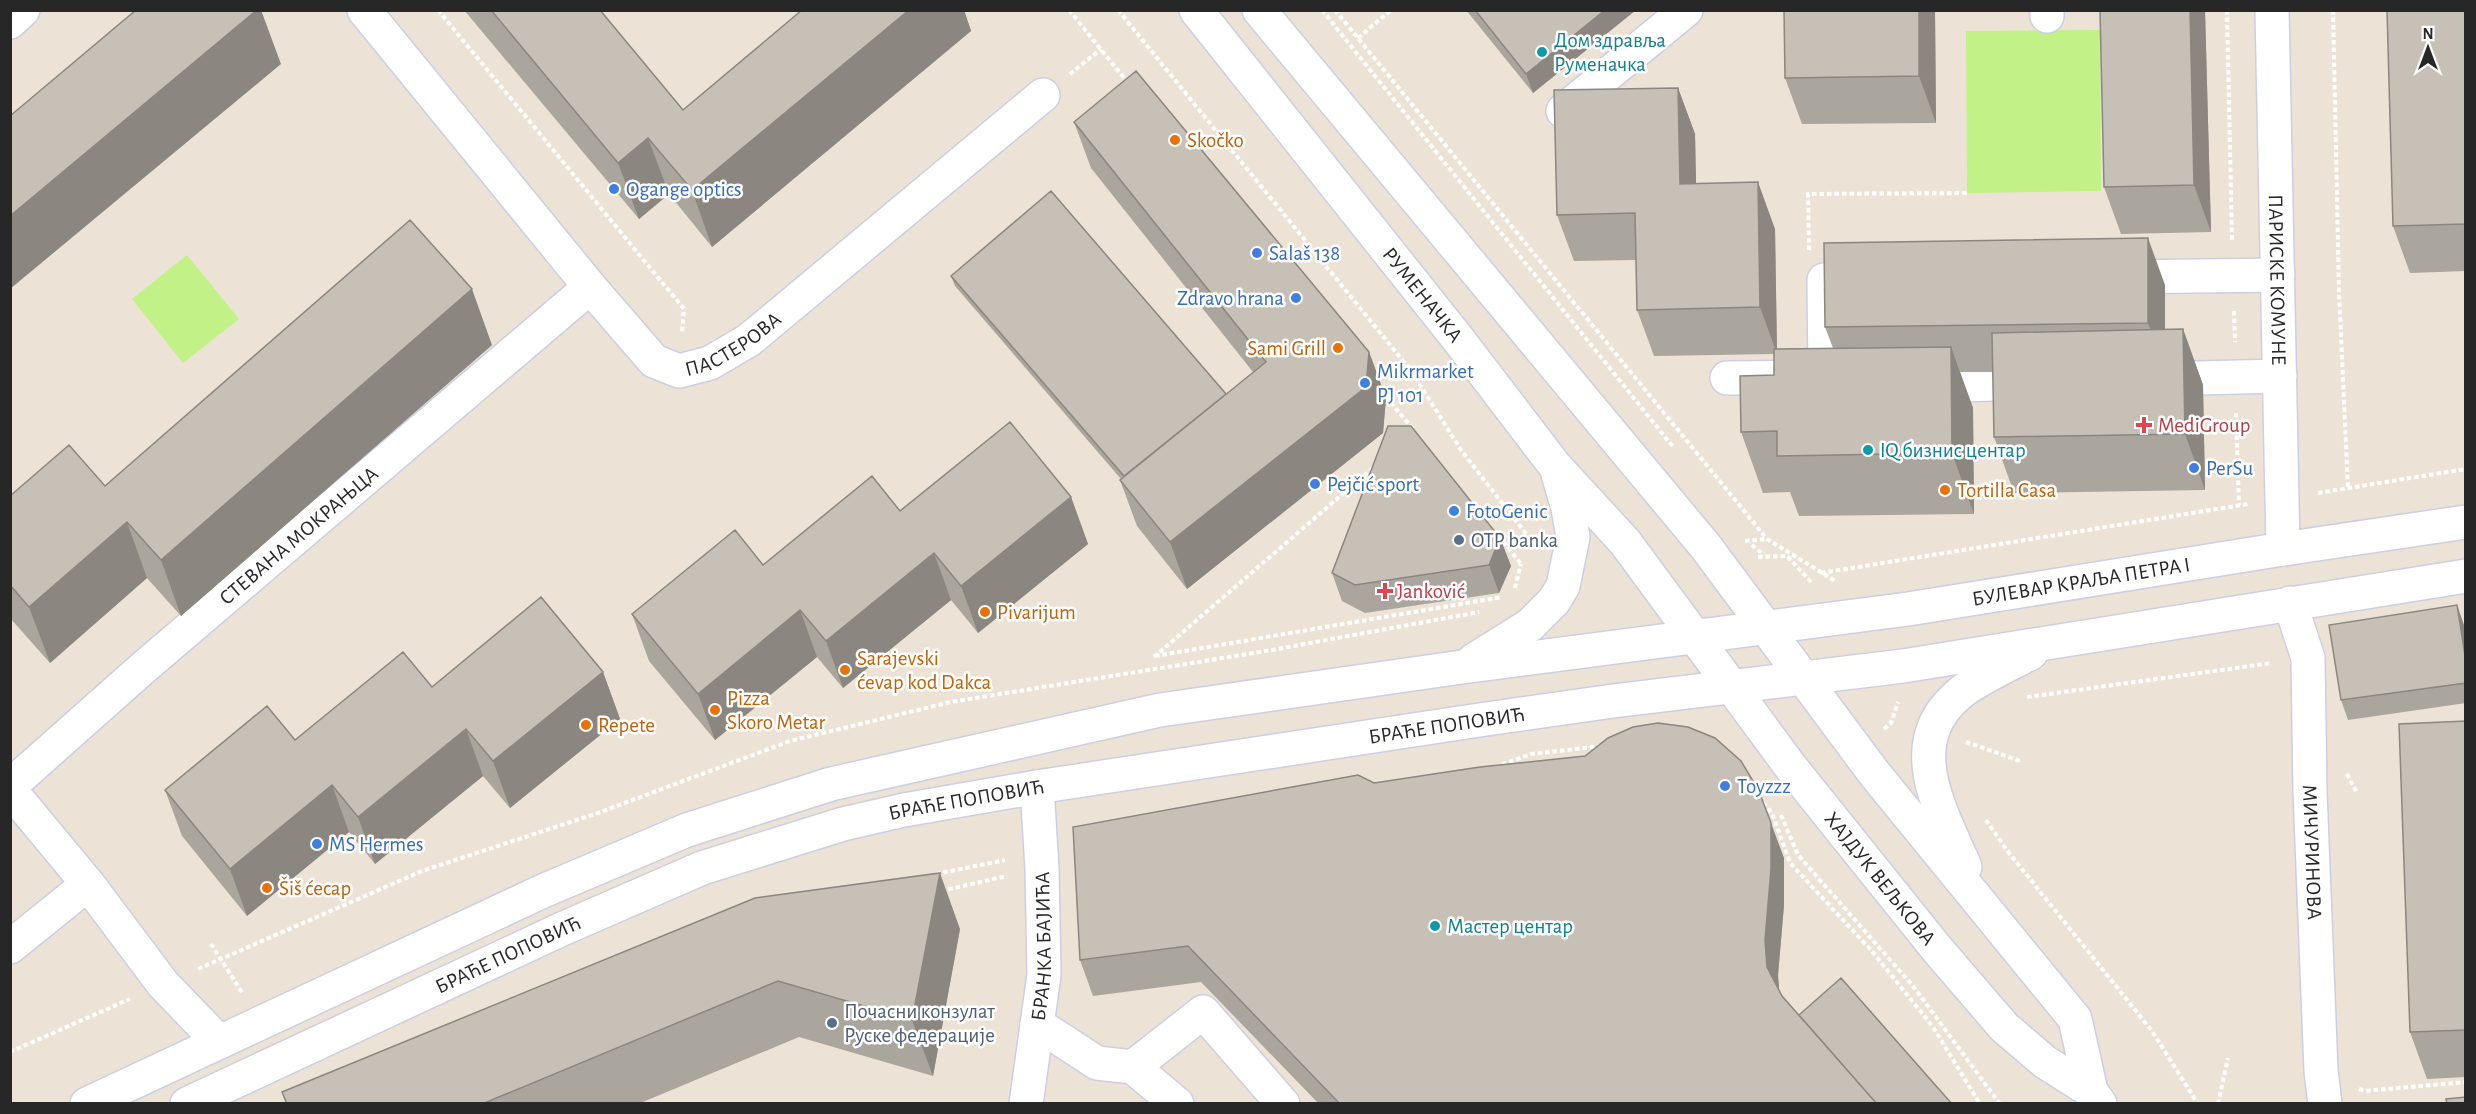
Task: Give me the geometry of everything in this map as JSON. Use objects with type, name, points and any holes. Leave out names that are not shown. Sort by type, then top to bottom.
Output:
[{"type":"street","points":[[10,22],[24,10]]},
{"type":"street","name":"ПАСТЕРОВА","points":[[364,10],[590,287],[654,361],[679,371],[710,363],[749,340],[1043,95]]},
{"type":"street","name":"РУМЕНАЧКА","points":[[1196,10],[1458,339],[1555,466],[1625,542],[1695,637]]},
{"type":"street","points":[[1563,111],[1686,10]]},
{"type":"street","name":"ПАРИСКЕ КОМУНЕ","points":[[2272,10],[2283,549]]},
{"type":"street","points":[[1269,14],[1706,547],[1766,627]]},
{"type":"street","points":[[2091,277],[2278,275]]},
{"type":"street","points":[[1727,378],[1838,381],[1824,280],[1905,279]]},
{"type":"street","name":"СТЕВАНА МОКРАЊЦА","points":[[218,1041],[163,984],[88,884],[10,788],[152,660],[590,287]]},
{"type":"street","points":[[2130,380],[2280,376]]},
{"type":"street","points":[[1884,386],[2071,382]]},
{"type":"street","points":[[1462,667],[1530,626],[1554,601],[1563,586],[1573,537],[1568,508],[1555,466]]},
{"type":"street","name":"БУЛЕВАР КРАЉА ПЕТРА I","points":[[1695,637],[1908,609],[2466,522]]},
{"type":"street","points":[[1732,687],[1904,666],[2466,576]]},
{"type":"street","name":"МИЧУРИНОВА","points":[[2290,603],[2308,658],[2310,791],[2321,1071],[2325,1104]]},
{"type":"street","name":"ХАЈДУК ВЕЉКОВА","points":[[1766,627],[1874,773],[2075,1019],[2096,1097]]},
{"type":"street","name":"ХАЈДУК ВЕЉКОВА","points":[[1695,637],[1790,766],[1937,949],[2004,1027],[2045,1062],[2096,1097]]},
{"type":"street","name":"БРАЋЕ ПОПОВИЋ","points":[[87,1104],[543,891],[687,830],[831,784],[1160,710],[1695,637]]},
{"type":"street","points":[[1980,902],[1941,810],[1929,771],[1928,750],[1932,728],[1943,710],[1960,693],[2050,643]]},
{"type":"street","name":"БРАЋЕ ПОПОВИЋ","points":[[187,1104],[249,1089],[562,929],[702,868],[843,824],[904,810],[1037,787],[1486,719],[1732,687]]},
{"type":"street","name":"БРАНКА БАЈИЋА","points":[[1026,1104],[1044,975],[1042,861],[1037,787]]},
{"type":"street","points":[[10,947],[88,884]]},
{"type":"street","points":[[1133,1067],[1203,1012],[1283,1104]]},
{"type":"street","points":[[1037,1024],[1097,1063],[1133,1067],[1177,1104]]},
{"type":"path","points":[[438,10],[684,309],[679,371]]},
{"type":"path","points":[[1069,10],[1131,86]]},
{"type":"path","points":[[1118,10],[1412,372],[1461,450],[1539,552]]},
{"type":"path","points":[[1322,10],[1676,450]]},
{"type":"path","points":[[1335,10],[1767,539],[1838,582]]},
{"type":"path","points":[[1358,38],[1391,10]]},
{"type":"path","points":[[2333,10],[2339,292],[2348,488]]},
{"type":"path","points":[[1824,280],[1809,266],[1808,194],[1967,193]]},
{"type":"path","points":[[1378,387],[1415,432]]},
{"type":"path","points":[[1379,463],[1154,657],[1500,598],[1515,589],[1521,564],[1493,529]]},
{"type":"path","points":[[1821,573],[2466,469]]},
{"type":"path","points":[[1739,531],[1744,541],[1765,555]]},
{"type":"path","points":[[1744,541],[1767,539]]},
{"type":"path","points":[[2019,698],[2308,658]]},
{"type":"path","points":[[1965,742],[2020,761]]},
{"type":"path","points":[[1489,769],[1531,754],[1613,745]]},
{"type":"path","points":[[1758,798],[1772,813],[1790,863],[1872,951],[1933,1027],[1980,1104]]},
{"type":"path","points":[[1779,809],[1798,855],[1913,986],[2000,1104]]},
{"type":"path","points":[[1983,816],[2009,853],[2152,1031],[2198,1104]]},
{"type":"path","points":[[928,876],[1042,861]]},
{"type":"path","points":[[931,893],[1042,861]]},
{"type":"path","points":[[2218,1104],[2228,1058]]},
{"type":"path","points":[[2321,1071],[2365,1091],[2466,1082]]},
{"type":"green space","points":[[2100,30],[2101,191],[1967,193],[1966,31]]},
{"type":"green space","points":[[187,255],[239,319],[183,363],[132,299]]},
{"type":"building","points":[[136,10],[257,10],[10,216],[10,116]]},
{"type":"building","points":[[491,10],[600,10],[683,110],[802,10],[909,10],[692,190],[648,138],[618,163]]},
{"type":"building","points":[[1475,10],[1605,10],[1526,74]]},
{"type":"building","points":[[1784,10],[1919,10],[1919,76],[1785,78]]},
{"type":"building","points":[[2100,10],[2190,10],[2194,185],[2104,187]]},
{"type":"building","points":[[2387,10],[2466,10],[2466,224],[2393,226]]},
{"type":"building","points":[[1136,71],[1369,352],[1366,387],[1170,542],[1120,480],[1266,362],[1074,122]]},
{"type":"building","points":[[1678,88],[1680,184],[1758,182],[1760,307],[1637,310],[1635,213],[1557,215],[1554,90]]},
{"type":"building","points":[[1051,191],[1226,394],[1124,476],[951,276]]},
{"type":"building","points":[[410,220],[472,289],[161,560],[127,522],[29,607],[10,585],[10,496],[69,445],[105,486]]},
{"type":"building","points":[[2148,238],[2148,323],[1825,327],[1824,243]]},
{"type":"building","points":[[2183,329],[2185,434],[1994,437],[1992,333]]},
{"type":"building","points":[[1951,347],[1952,453],[1777,456],[1777,431],[1741,432],[1740,376],[1774,375],[1774,349]]},
{"type":"building","points":[[1010,422],[1071,497],[961,586],[934,553],[826,641],[800,610],[698,694],[632,614],[735,530],[763,565],[872,476],[900,511]]},
{"type":"building","points":[[1388,426],[1411,426],[1500,538],[1489,565],[1355,585],[1332,573]]},
{"type":"building","points":[[541,597],[603,672],[493,761],[466,729],[358,817],[332,785],[230,869],[165,790],[267,706],[295,740],[403,652],[432,687]]},
{"type":"building","points":[[2457,605],[2466,662],[2466,683],[2341,700],[2329,625]]},
{"type":"building","points":[[2466,721],[2466,1030],[2410,1032],[2399,724]]},
{"type":"building","name":"Мастер центар","points":[[1658,723],[1688,727],[1715,738],[1741,761],[1759,791],[1771,823],[1771,869],[1765,940],[1767,967],[1782,996],[1877,1104],[1340,1104],[1188,946],[1080,960],[1073,827],[1358,775],[1374,783],[1480,767],[1585,756],[1608,738],[1633,727]]},
{"type":"building","points":[[940,873],[912,1020],[778,981],[482,1104],[287,1104],[282,1092],[755,898]]},
{"type":"building","points":[[1841,978],[1952,1104],[1877,1104],[1799,1015]]},
{"type":"building","points":[[2466,1097],[2466,1104],[2447,1104],[2446,1099]]},
{"type":"place","name":"Дом здравља Руменачка","points":[[1542,52]]},
{"type":"place","name":"Skočko","points":[[1175,140]]},
{"type":"place","name":"Ogange optics","points":[[614,189]]},
{"type":"place","name":"Salaš 138","points":[[1257,253]]},
{"type":"place","name":"Zdravo hrana","points":[[1296,298]]},
{"type":"place","name":"Sami Grill","points":[[1338,348]]},
{"type":"place","name":"Mikrmarket PJ 101","points":[[1365,383]]},
{"type":"place","name":"MediGroup","points":[[2144,425]]},
{"type":"place","name":"IQ бизнис центар","points":[[1868,450]]},
{"type":"place","name":"PerSu","points":[[2194,468]]},
{"type":"place","name":"Pejčić sport","points":[[1315,484]]},
{"type":"place","name":"Tortilla Casa","points":[[1945,490]]},
{"type":"place","name":"FotoGenic","points":[[1454,511]]},
{"type":"place","name":"OTP banka","points":[[1459,540]]},
{"type":"place","name":"Janković","points":[[1385,591]]},
{"type":"place","name":"Pivarijum","points":[[985,612]]},
{"type":"place","name":"Sarajevski ćevap kod Dakca","points":[[845,670]]},
{"type":"place","name":"Pizza Skoro Metar","points":[[715,710]]},
{"type":"place","name":"Repete","points":[[586,725]]},
{"type":"place","name":"Toyzzz","points":[[1725,786]]},
{"type":"place","name":"MS Hermes","points":[[317,844]]},
{"type":"place","name":"Šiš ćecap","points":[[267,888]]},
{"type":"place","name":"Мастер центар","points":[[1435,926]]},
{"type":"place","name":"Почасни конзулат Руске федерације","points":[[832,1023]]}]
